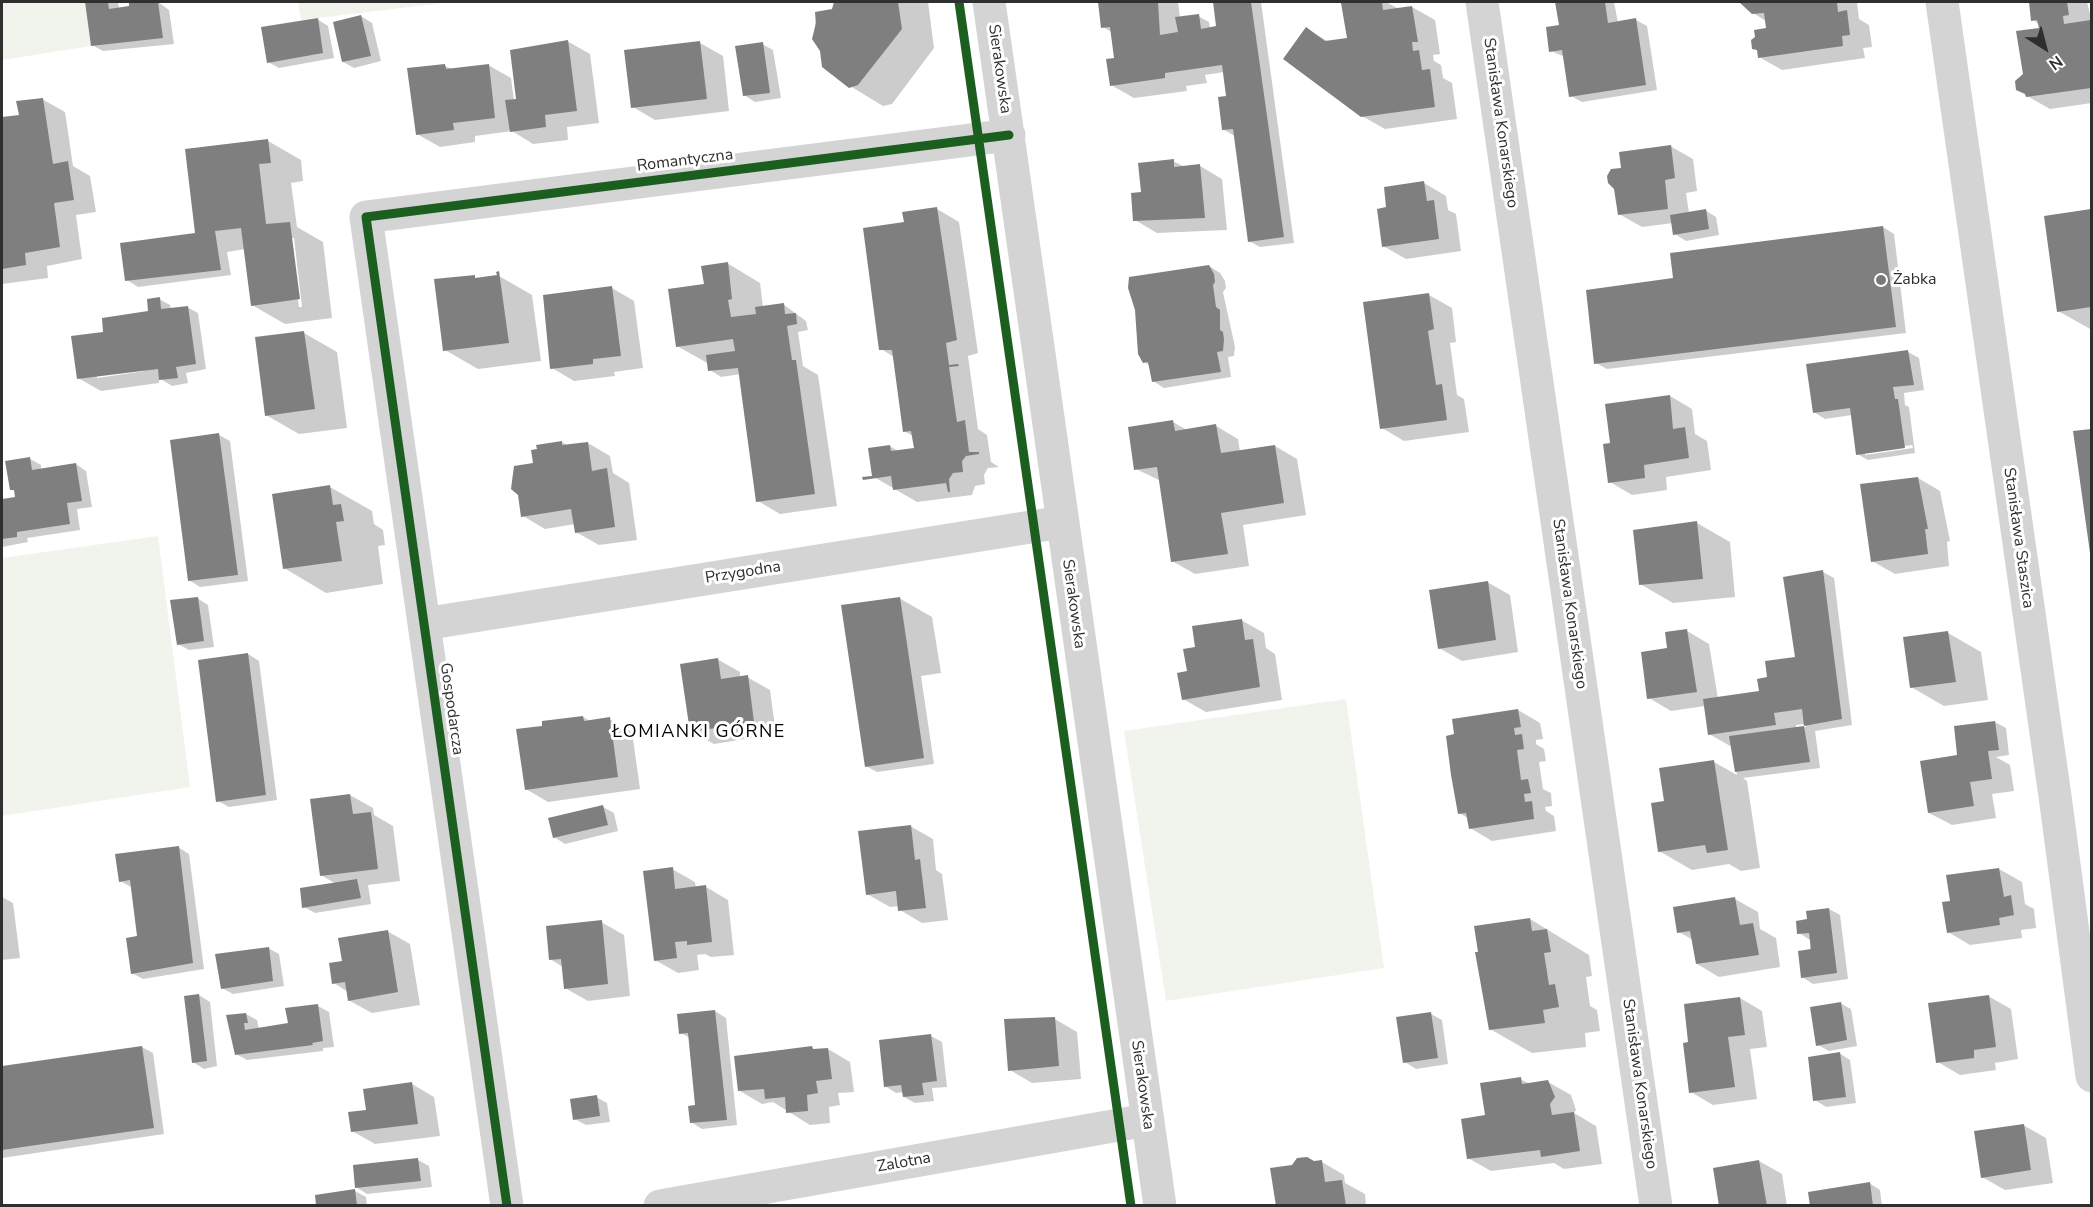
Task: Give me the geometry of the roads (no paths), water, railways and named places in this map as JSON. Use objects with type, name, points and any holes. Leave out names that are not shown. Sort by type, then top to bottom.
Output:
[{"type":"street","name":"Sierakowska","points":[[989,2],[1160,1206]]},
{"type":"street","name":"Stanisława Konarskiego","points":[[1482,2],[1656,1206]]},
{"type":"street","name":"Stanisława Staszica","points":[[1942,2],[2055,796],[2091,1076]]},
{"type":"street","name":"Romantyczna","points":[[366,217],[1008,135]]},
{"type":"street","name":"Gospodarcza","points":[[366,217],[507,1206]]},
{"type":"street","name":"Przygodna","points":[[424,624],[1062,522]]},
{"type":"street","name":"Zalotna","points":[[660,1206],[1147,1120]]},
{"type":"place","name":"Żabka","points":[[1881,280]]},
{"type":"district","name":"ŁOMIANKI GÓRNE","points":[[699,733]]}]
